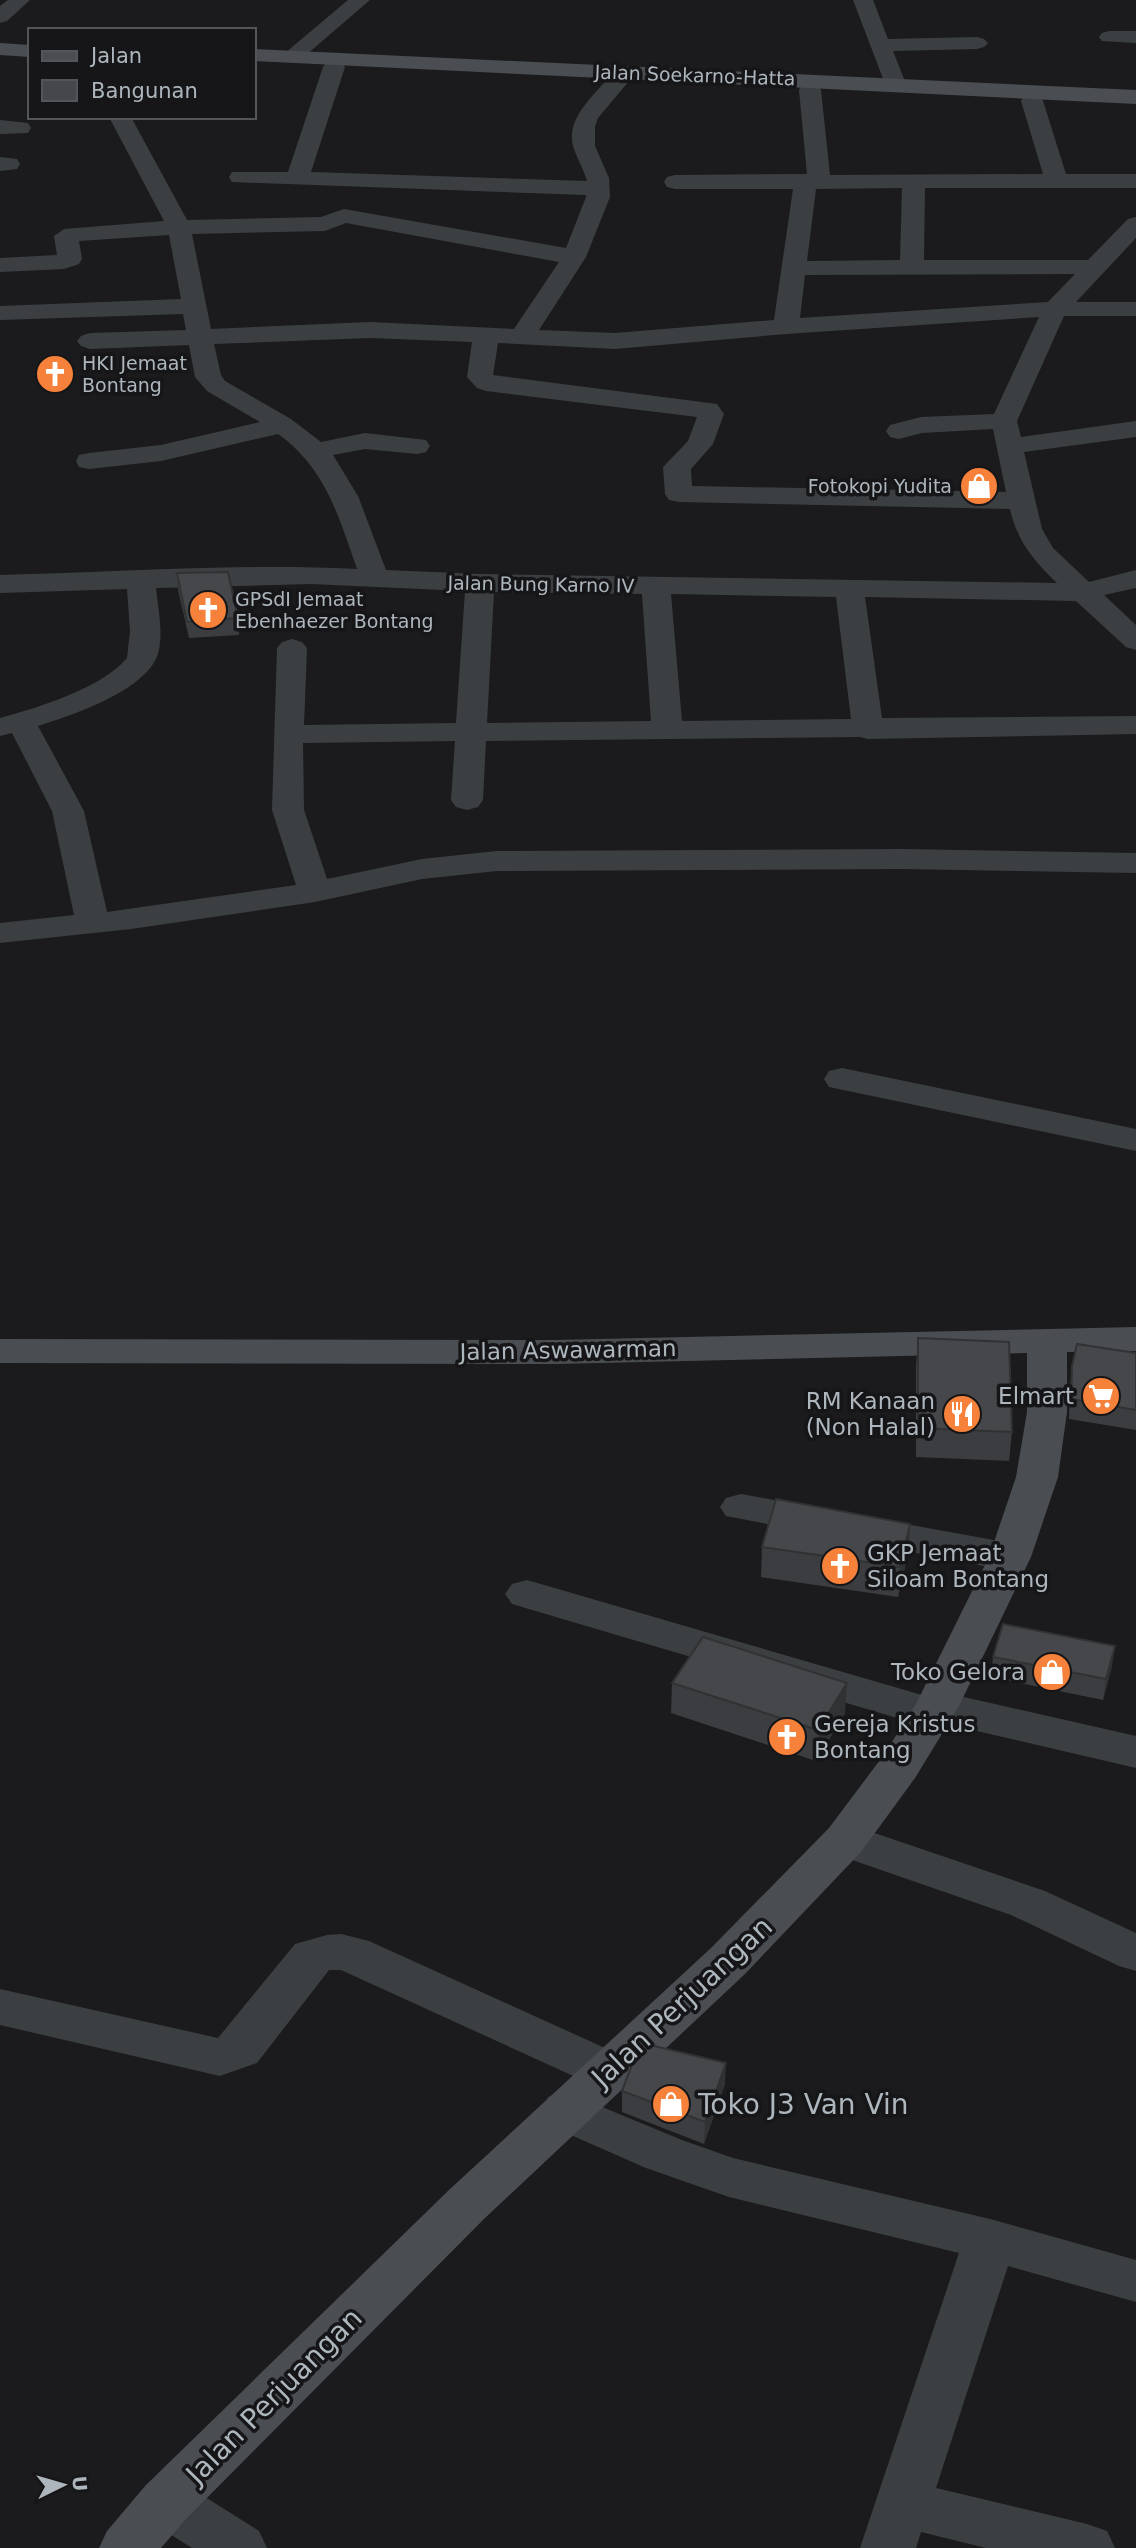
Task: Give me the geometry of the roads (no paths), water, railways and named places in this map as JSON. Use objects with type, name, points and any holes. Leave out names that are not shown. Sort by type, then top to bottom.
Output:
[{"type":"main road","points":[[0,43],[28,42]]},
{"type":"main road","points":[[0,43],[28,50]]},
{"type":"main road","name":"Jalan Soekarno-Hatta","points":[[256,54],[1136,97]]},
{"type":"main road","name":"Jalan Soekarno-Hatta","points":[[256,64],[1136,106]]},
{"type":"main road","name":"Jalan Aswawarman","points":[[0,1351],[555,1352],[1136,1339]]},
{"type":"main road","name":"Jalan Perjuangan","points":[[127,2548],[166,2502],[467,2204],[728,1961],[845,1839],[900,1767],[934,1710],[1010,1557],[1037,1477],[1047,1412],[1047,1342]]},
{"type":"street","points":[[0,17],[20,0]]},
{"type":"street","points":[[292,57],[360,0]]},
{"type":"street","points":[[863,0],[895,84]]},
{"type":"street","points":[[1109,37],[1136,37]]},
{"type":"street","points":[[882,45],[977,43]]},
{"type":"street","points":[[297,178],[334,67]]},
{"type":"street","points":[[521,338],[574,257],[598,197],[599,188],[594,168],[584,146],[584,126],[588,116],[618,81]]},
{"type":"street","points":[[786,326],[794,268],[812,180],[810,90]]},
{"type":"street","points":[[1032,101],[1056,180]]},
{"type":"street","points":[[121,119],[179,227],[205,367],[216,386],[281,425],[315,451],[342,489],[375,579]]},
{"type":"street","points":[[240,177],[599,188]]},
{"type":"street","points":[[912,269],[914,180]]},
{"type":"street","points":[[675,182],[1136,181]]},
{"type":"street","points":[[0,265],[64,262],[70,259],[66,236],[72,234],[179,227],[325,224],[344,216],[574,257]]},
{"type":"street","points":[[1136,225],[1055,309],[1007,434],[1028,529],[1042,553],[1136,641]]},
{"type":"street","points":[[794,268],[1094,267]]},
{"type":"street","points":[[0,313],[195,306]]},
{"type":"street","points":[[90,341],[370,330],[521,338],[639,340],[786,326],[1055,309],[1136,309]]},
{"type":"street","points":[[486,336],[480,376],[486,383],[708,410],[711,414],[703,439],[677,467],[677,492],[682,495],[1023,501]]},
{"type":"street","points":[[89,461],[161,453],[281,425]]},
{"type":"street","points":[[900,431],[920,425],[1007,434],[1136,429]]},
{"type":"street","points":[[315,451],[365,441],[417,446]]},
{"type":"street","name":"Jalan Bung Karno IV","points":[[3,586],[141,578],[311,575],[480,583],[1082,592],[1136,579]]},
{"type":"street","points":[[93,924],[68,811],[10,724],[103,688],[137,666],[144,649],[141,578]]},
{"type":"street","points":[[467,800],[480,583]]},
{"type":"street","points":[[656,586],[667,730]]},
{"type":"street","points":[[849,587],[868,730]]},
{"type":"street","points":[[292,648],[288,810],[315,892]]},
{"type":"street","points":[[288,734],[868,730],[1136,725]]},
{"type":"street","points":[[0,933],[93,924],[315,892],[422,869],[497,861],[902,859],[1136,863]]},
{"type":"street","points":[[842,1079],[1136,1140]]},
{"type":"street","points":[[741,1507],[1010,1557]]},
{"type":"street","points":[[527,1594],[934,1710],[1136,1752]]},
{"type":"street","points":[[845,1839],[1028,1903],[1136,1953]]},
{"type":"street","points":[[0,2007],[220,2057],[239,2050],[312,1957],[324,1951],[339,1951],[352,1954],[609,2071]]},
{"type":"street","points":[[566,2111],[664,2154],[729,2177],[990,2239],[1136,2281]]},
{"type":"street","points":[[990,2239],[895,2526],[1087,2548]]},
{"type":"street","points":[[166,2502],[239,2548]]},
{"type":"place","name":"HKI Jemaat Bontang","points":[[55,374]]},
{"type":"place","name":"Fotokopi Yudita","points":[[979,486]]},
{"type":"place","name":"GPSdI Jemaat Ebenhaezer Bontang","points":[[208,610]]},
{"type":"place","name":"Elmart","points":[[1101,1396]]},
{"type":"place","name":"RM Kanaan (Non Halal)","points":[[962,1414]]},
{"type":"place","name":"GKP Jemaat Siloam Bontang","points":[[840,1566]]},
{"type":"place","name":"Toko Gelora","points":[[1052,1672]]},
{"type":"place","name":"Gereja Kristus Bontang","points":[[787,1737]]},
{"type":"place","name":"Toko J3 Van Vin","points":[[671,2104]]}]
